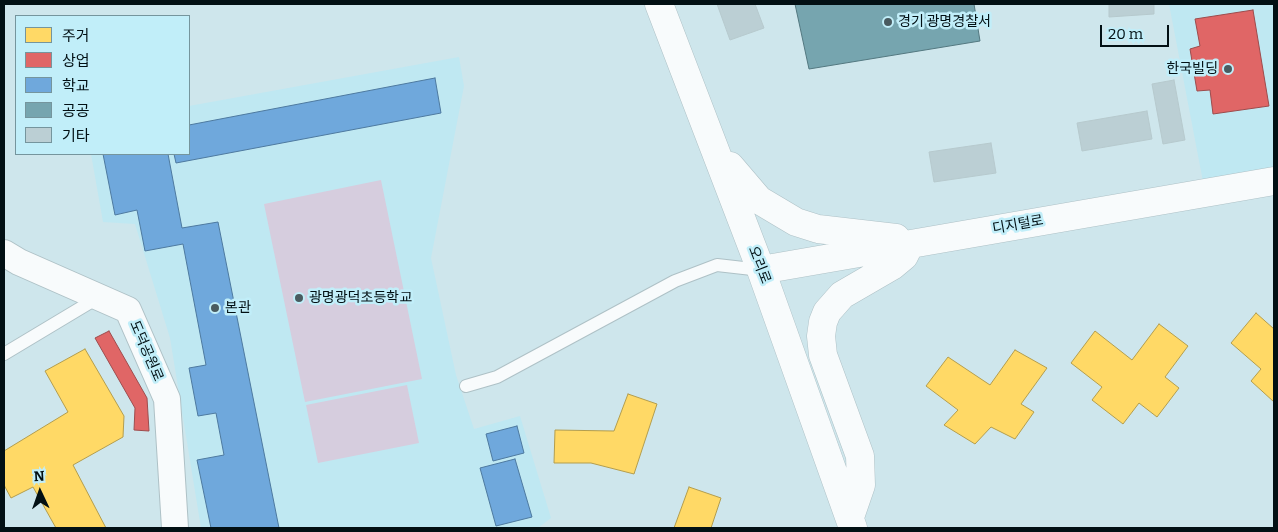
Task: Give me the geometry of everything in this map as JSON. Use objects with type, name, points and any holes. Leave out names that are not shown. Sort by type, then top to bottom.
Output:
[{"type":"main road","name":"오리로","points":[[659,4],[762,270],[851,523]]},
{"type":"main road","points":[[714,147],[759,200],[796,222],[818,229],[918,243]]},
{"type":"main road","name":"디지털로","points":[[762,270],[1274,181]]},
{"type":"main road","points":[[851,523],[861,485],[860,456],[823,355],[823,322],[834,303],[842,295],[892,266],[918,243]]},
{"type":"street","name":"도덕공원로","points":[[4,253],[128,310],[167,398],[175,528]]},
{"type":"lane","points":[[466,386],[497,377],[675,281],[717,266],[762,270]]},
{"type":"lane","points":[[4,354],[99,297]]},
{"type":"shaded area","points":[[1169,4],[1274,4],[1274,181],[1205,192]]},
{"type":"shaded area","name":"광명광덕초등학교","points":[[459,57],[464,86],[431,258],[456,375],[474,429],[520,416],[551,518],[538,528],[201,528],[170,338],[135,224],[103,222],[91,155],[190,155],[190,106]]},
{"type":"shaded area","points":[[381,180],[422,379],[305,402],[264,204]]},
{"type":"shaded area","points":[[407,385],[419,443],[318,463],[306,405]]},
{"type":"building: 주거","points":[[1256,313],[1274,329],[1274,402],[1251,381],[1261,369],[1231,343]]},
{"type":"building: 주거","points":[[1159,324],[1188,346],[1165,377],[1179,388],[1157,417],[1139,403],[1123,424],[1092,400],[1102,387],[1071,363],[1095,331],[1132,360]]},
{"type":"building: 주거","points":[[85,349],[124,416],[123,437],[73,465],[106,528],[56,528],[33,487],[11,498],[4,485],[4,451],[68,412],[45,371]]},
{"type":"building: 주거","points":[[1015,350],[1047,368],[1021,404],[1034,412],[1015,439],[991,427],[975,444],[944,425],[958,410],[926,386],[948,357],[990,385]]},
{"type":"building: 주거","points":[[628,394],[657,404],[634,474],[591,463],[554,463],[555,430],[614,431]]},
{"type":"building: 주거","points":[[689,487],[721,498],[711,528],[674,528]]},
{"type":"building: 상업","name":"한국빌딩","points":[[1253,10],[1269,106],[1213,114],[1210,90],[1197,91],[1190,49],[1200,46],[1195,19]]},
{"type":"building: 상업","points":[[109,331],[147,398],[149,431],[134,430],[135,408],[95,338]]},
{"type":"building: 학교","points":[[435,78],[441,113],[176,163],[174,155],[190,155],[190,125]]},
{"type":"building: 학교","name":"본관","points":[[103,155],[168,155],[182,228],[218,222],[279,528],[211,528],[197,460],[224,455],[216,413],[198,416],[189,368],[206,365],[183,244],[145,251],[137,210],[115,215]]},
{"type":"building: 학교","points":[[517,426],[524,453],[493,461],[486,434]]},
{"type":"building: 학교","points":[[515,459],[532,517],[496,526],[480,468]]},
{"type":"building: 공공","name":"경기 광명경찰서","points":[[795,4],[974,4],[980,41],[809,69]]},
{"type":"building: 기타","points":[[717,4],[755,4],[764,28],[730,40]]},
{"type":"building: 기타","points":[[1109,4],[1154,4],[1154,14],[1109,17]]},
{"type":"building: 기타","points":[[1174,80],[1185,140],[1163,144],[1152,84]]},
{"type":"building: 기타","points":[[1147,111],[1152,139],[1082,151],[1077,123]]},
{"type":"building: 기타","points":[[991,143],[996,173],[934,182],[929,152]]},
{"type":"place","name":"경기 광명경찰서","points":[[888,22]]},
{"type":"place","name":"한국빌딩","points":[[1228,69]]},
{"type":"place","name":"광명광덕초등학교","points":[[299,298]]},
{"type":"place","name":"본관","points":[[215,308]]}]
